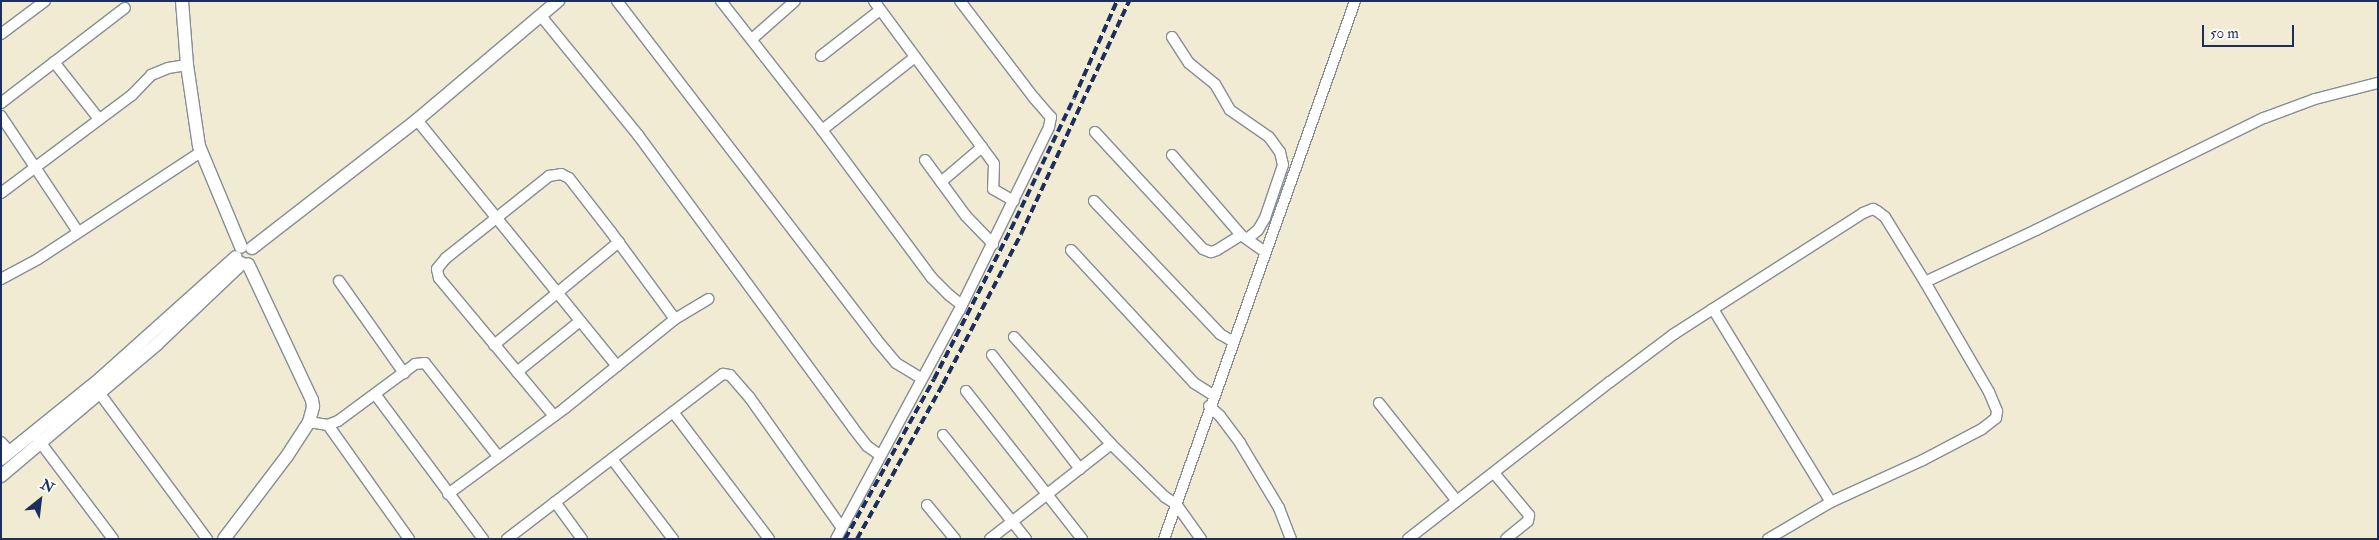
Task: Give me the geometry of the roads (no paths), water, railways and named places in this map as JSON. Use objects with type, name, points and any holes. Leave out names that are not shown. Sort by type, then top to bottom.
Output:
[{"type":"street","points":[[1,34],[45,1]]},
{"type":"street","points":[[182,1],[187,65],[201,152],[244,256],[312,400],[313,407],[309,422],[224,539]]},
{"type":"street","points":[[1,476],[37,438],[96,388],[157,344],[244,256],[417,120],[558,1]]},
{"type":"street","points":[[617,1],[881,345],[896,363],[921,378]]},
{"type":"street","points":[[721,1],[822,130],[932,278],[949,296],[962,305]]},
{"type":"street","points":[[752,39],[795,1]]},
{"type":"street","points":[[836,539],[962,305],[1049,127],[1050,118],[960,1]]},
{"type":"street","points":[[1253,244],[1355,1]]},
{"type":"street","points":[[821,56],[877,6],[996,168],[992,183],[993,189],[1014,201]]},
{"type":"street","points":[[1,103],[125,8]]},
{"type":"street","points":[[541,16],[638,135],[852,428],[867,446],[880,455]]},
{"type":"street","points":[[1164,539],[1170,501],[1209,406],[1208,393],[1231,340],[1253,244],[1265,218],[1282,165],[1280,152],[1269,137],[1230,110],[1215,84],[1192,66],[1172,37]]},
{"type":"street","points":[[822,130],[915,57]]},
{"type":"street","points":[[54,62],[99,119]]},
{"type":"street","points":[[1,193],[132,95],[154,73],[187,65]]},
{"type":"street","points":[[1925,282],[2036,230],[2264,118],[2315,99],[2378,83]]},
{"type":"street","points":[[1,116],[36,166],[78,232]]},
{"type":"street","points":[[417,120],[617,366]]},
{"type":"street","points":[[1095,132],[1203,249],[1211,252],[1253,244]]},
{"type":"street","points":[[941,182],[982,147]]},
{"type":"street","points":[[1,279],[22,268],[201,152]]},
{"type":"street","points":[[1172,154],[1253,244]]},
{"type":"street","points":[[925,160],[966,216],[993,244]]},
{"type":"street","points":[[554,416],[436,273],[440,264],[496,218],[550,176],[561,174],[569,178],[619,242],[675,319]]},
{"type":"street","points":[[1094,201],[1220,334],[1231,340]]},
{"type":"street","points":[[1408,539],[1674,334],[1843,225],[1873,210],[1885,217],[1925,282],[1989,392],[1997,411],[1996,418],[1982,429],[1923,460],[1831,502],[1768,539]]},
{"type":"street","points":[[494,344],[619,242]]},
{"type":"street","points":[[1071,250],[1208,393]]},
{"type":"street","points":[[339,280],[404,372]]},
{"type":"street","points":[[448,494],[554,416],[675,319],[708,299]]},
{"type":"street","points":[[1713,309],[1797,443],[1831,502]]},
{"type":"street","points":[[517,372],[580,321]]},
{"type":"street","points":[[1014,337],[1111,444],[1170,501],[1201,539]]},
{"type":"street","points":[[992,354],[1080,469]]},
{"type":"street","points":[[309,422],[328,425],[338,421],[415,364],[427,365],[498,456]]},
{"type":"street","points":[[507,539],[723,374],[730,375],[750,398],[842,528]]},
{"type":"street","points":[[96,388],[207,539]]},
{"type":"street","points":[[966,392],[1082,539]]},
{"type":"street","points":[[375,394],[483,539]]},
{"type":"street","points":[[1380,403],[1457,501]]},
{"type":"street","points":[[1209,406],[1220,416],[1240,442],[1279,508],[1291,539]]},
{"type":"street","points":[[673,412],[769,539]]},
{"type":"street","points":[[328,425],[409,539]]},
{"type":"street","points":[[943,435],[1026,539]]},
{"type":"street","points":[[1,442],[6,456],[37,438]]},
{"type":"street","points":[[37,438],[113,539]]},
{"type":"street","points":[[990,539],[1111,444]]},
{"type":"street","points":[[612,459],[673,539]]},
{"type":"street","points":[[1494,473],[1529,515],[1528,521],[1506,539]]},
{"type":"street","points":[[555,502],[582,539]]},
{"type":"street","points":[[927,505],[955,539]]},
{"type":"railway","points":[[845,539],[934,379],[1011,229],[1074,98],[1117,1]]},
{"type":"railway","points":[[857,539],[943,384],[1021,234],[1129,1]]}]
